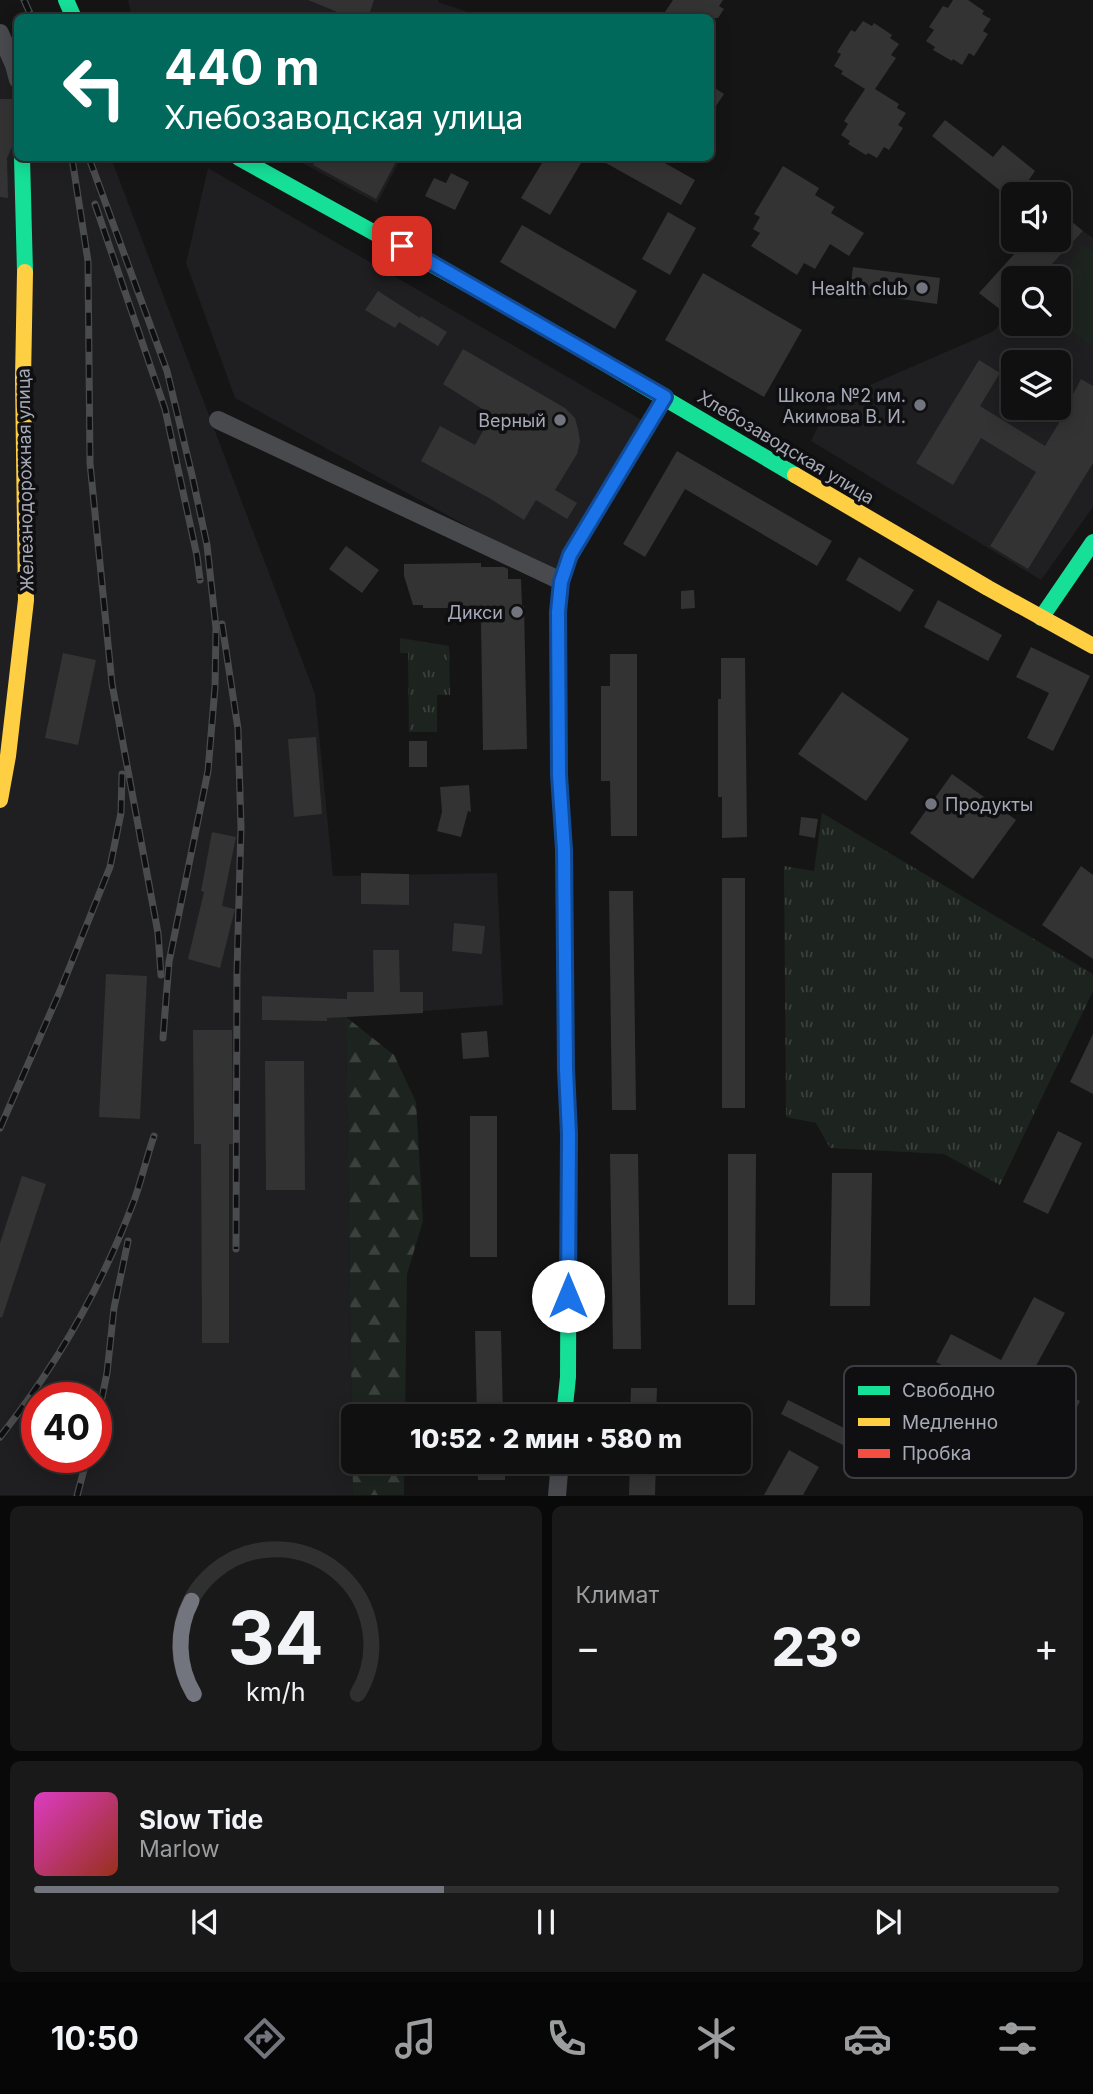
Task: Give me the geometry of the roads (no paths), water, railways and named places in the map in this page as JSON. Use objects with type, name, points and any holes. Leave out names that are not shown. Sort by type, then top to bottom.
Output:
[{"type":"street","points":[[0,33],[14,65]]},
{"type":"street","name":"Железнодорожная улица","points":[[0,800],[8,756],[26,600],[22,161]]},
{"type":"street","name":"Хлебозаводская улица","points":[[245,161],[381,234],[665,397],[857,512],[1093,646]]},
{"type":"street","points":[[565,1404],[568,1377],[569,1134],[564,850],[559,775],[558,612],[565,566],[581,534],[665,397]]},
{"type":"street","points":[[218,420],[561,582]]},
{"type":"street","points":[[1041,618],[1093,542]]},
{"type":"street","points":[[557,1496],[559,1474]]},
{"type":"railway","points":[[24,0],[30,14]]},
{"type":"railway","points":[[72,161],[88,261],[90,463],[112,684],[158,933],[161,975]]},
{"type":"railway","points":[[90,161],[167,371],[207,545],[216,628],[215,687],[208,771],[169,962],[163,1038]]},
{"type":"railway","points":[[95,204],[165,409],[200,580]]},
{"type":"railway","points":[[222,624],[238,729],[241,827],[237,972],[236,1249]]},
{"type":"railway","points":[[0,1128],[110,867],[121,813],[122,774]]},
{"type":"railway","points":[[0,1437],[41,1381],[93,1292],[135,1198],[154,1136]]},
{"type":"railway","points":[[105,1382],[114,1308],[128,1241]]},
{"type":"railway","points":[[77,1496],[83,1473]]},
{"type":"place","name":"Health club","points":[[922,288]]},
{"type":"place","name":"Школа №2 им. Акимова В. И.","points":[[920,405]]},
{"type":"place","name":"Верный","points":[[560,420]]},
{"type":"place","name":"Дикси","points":[[517,612]]},
{"type":"place","name":"Продукты","points":[[931,804]]}]
